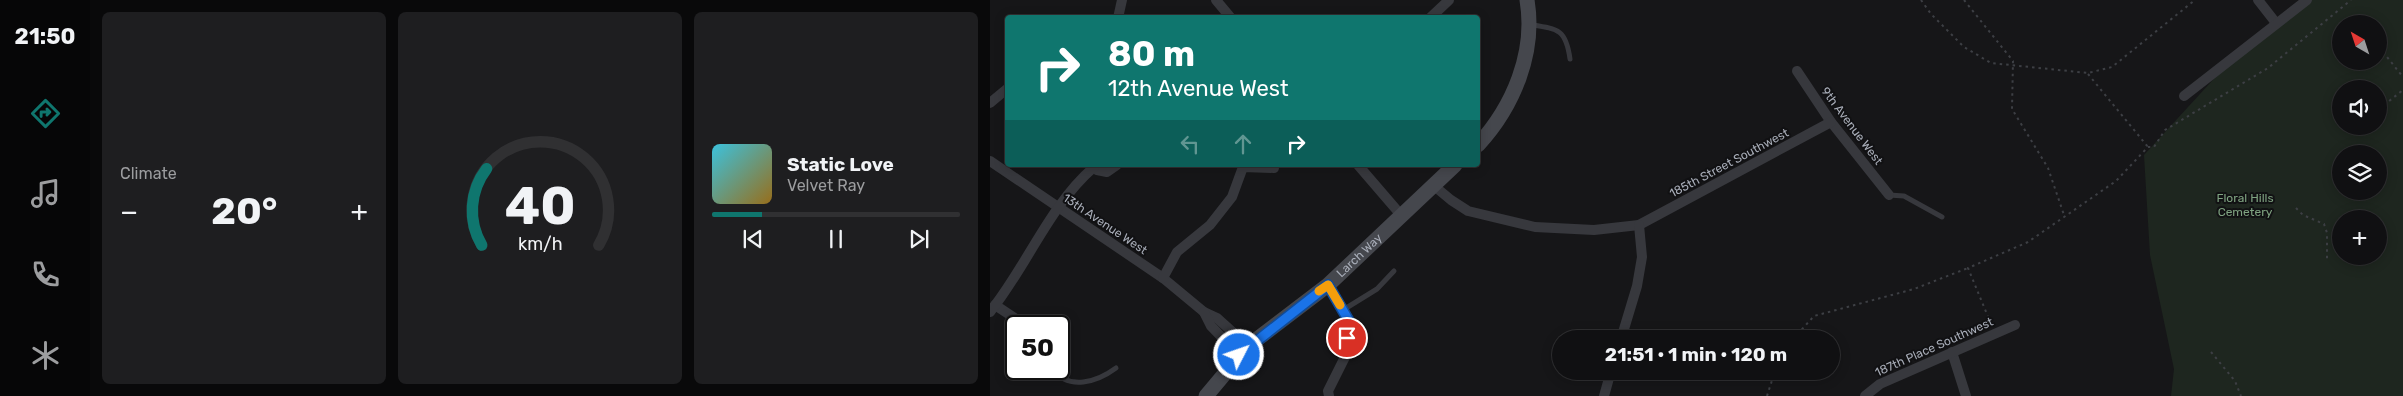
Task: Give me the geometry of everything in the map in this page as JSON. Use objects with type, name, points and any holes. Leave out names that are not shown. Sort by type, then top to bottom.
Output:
[{"type":"main road","points":[[1480,142],[1501,116],[1524,65],[1529,24],[1528,0]]},
{"type":"main road","name":"Larch Way","points":[[1206,396],[1244,350],[1328,285],[1453,167]]},
{"type":"street","points":[[1119,15],[1122,0]]},
{"type":"street","points":[[1216,0],[1228,15]]},
{"type":"street","points":[[1433,15],[1449,0]]},
{"type":"street","points":[[2258,0],[2276,23]]},
{"type":"street","points":[[2184,96],[2307,0]]},
{"type":"street","name":"9th Avenue West","points":[[1797,71],[1830,122],[1889,194]]},
{"type":"street","points":[[990,102],[1005,90]]},
{"type":"street","name":"185th Street Southwest","points":[[1638,225],[1830,122]]},
{"type":"street","name":"13th Avenue West","points":[[990,161],[1163,278],[1204,312],[1217,318],[1244,350]]},
{"type":"street","points":[[1006,315],[993,309],[1078,180],[1092,167]]},
{"type":"street","points":[[1094,167],[1102,172],[1107,172],[1114,167]]},
{"type":"street","points":[[1163,278],[1177,252],[1210,225],[1232,197],[1243,167]]},
{"type":"street","points":[[1258,167],[1274,168]]},
{"type":"street","points":[[1360,167],[1401,215]]},
{"type":"street","points":[[1433,185],[1468,211],[1535,227],[1594,230],[1638,225],[1642,256],[1637,286],[1624,330]]},
{"type":"street","points":[[1328,285],[1349,321],[1346,355],[1328,391],[1329,396]]},
{"type":"street","name":"187th Place Southwest","points":[[1865,396],[1880,384],[2015,324]]},
{"type":"street","points":[[1952,352],[1966,396]]},
{"type":"street","points":[[1604,396],[1608,380]]},
{"type":"lane","points":[[1529,24],[1556,29],[1562,33],[1569,45],[1570,59]]},
{"type":"lane","points":[[1889,194],[1904,196],[1942,217]]},
{"type":"lane","points":[[1343,310],[1377,289],[1394,271]]},
{"type":"lane","points":[[1066,380],[1081,384],[1106,376],[1116,368]]},
{"type":"path","points":[[1921,0],[1931,14],[1964,47],[1991,63],[2013,67],[2088,73],[2112,67],[2195,0]]},
{"type":"path","points":[[1964,0],[2013,61],[2012,109],[2048,168],[2064,215]]},
{"type":"path","points":[[1801,330],[1814,316],[1914,289],[2028,242],[2116,181],[2148,147],[2154,147],[2165,130],[2268,68],[2351,0]]},
{"type":"path","points":[[2388,58],[2403,77]]},
{"type":"path","points":[[2088,73],[2148,147]]},
{"type":"path","points":[[2387,103],[2403,90]]},
{"type":"path","points":[[2296,208],[2303,214],[2324,224],[2327,233],[2327,261]]},
{"type":"path","points":[[1968,268],[1995,333]]},
{"type":"path","points":[[2211,352],[2235,381],[2241,396]]},
{"type":"path","points":[[1767,396],[1772,380]]},
{"type":"green space","name":"Floral Hills Cemetery","points":[[2307,0],[2403,0],[2403,396],[2171,396],[2174,369],[2150,255],[2144,155],[2233,58]]},
{"type":"slow traffic","points":[[1319,291],[1328,285],[1340,305]]},
{"type":"route","points":[[1239,355],[1248,346],[1328,285],[1349,321],[1347,338]]}]
